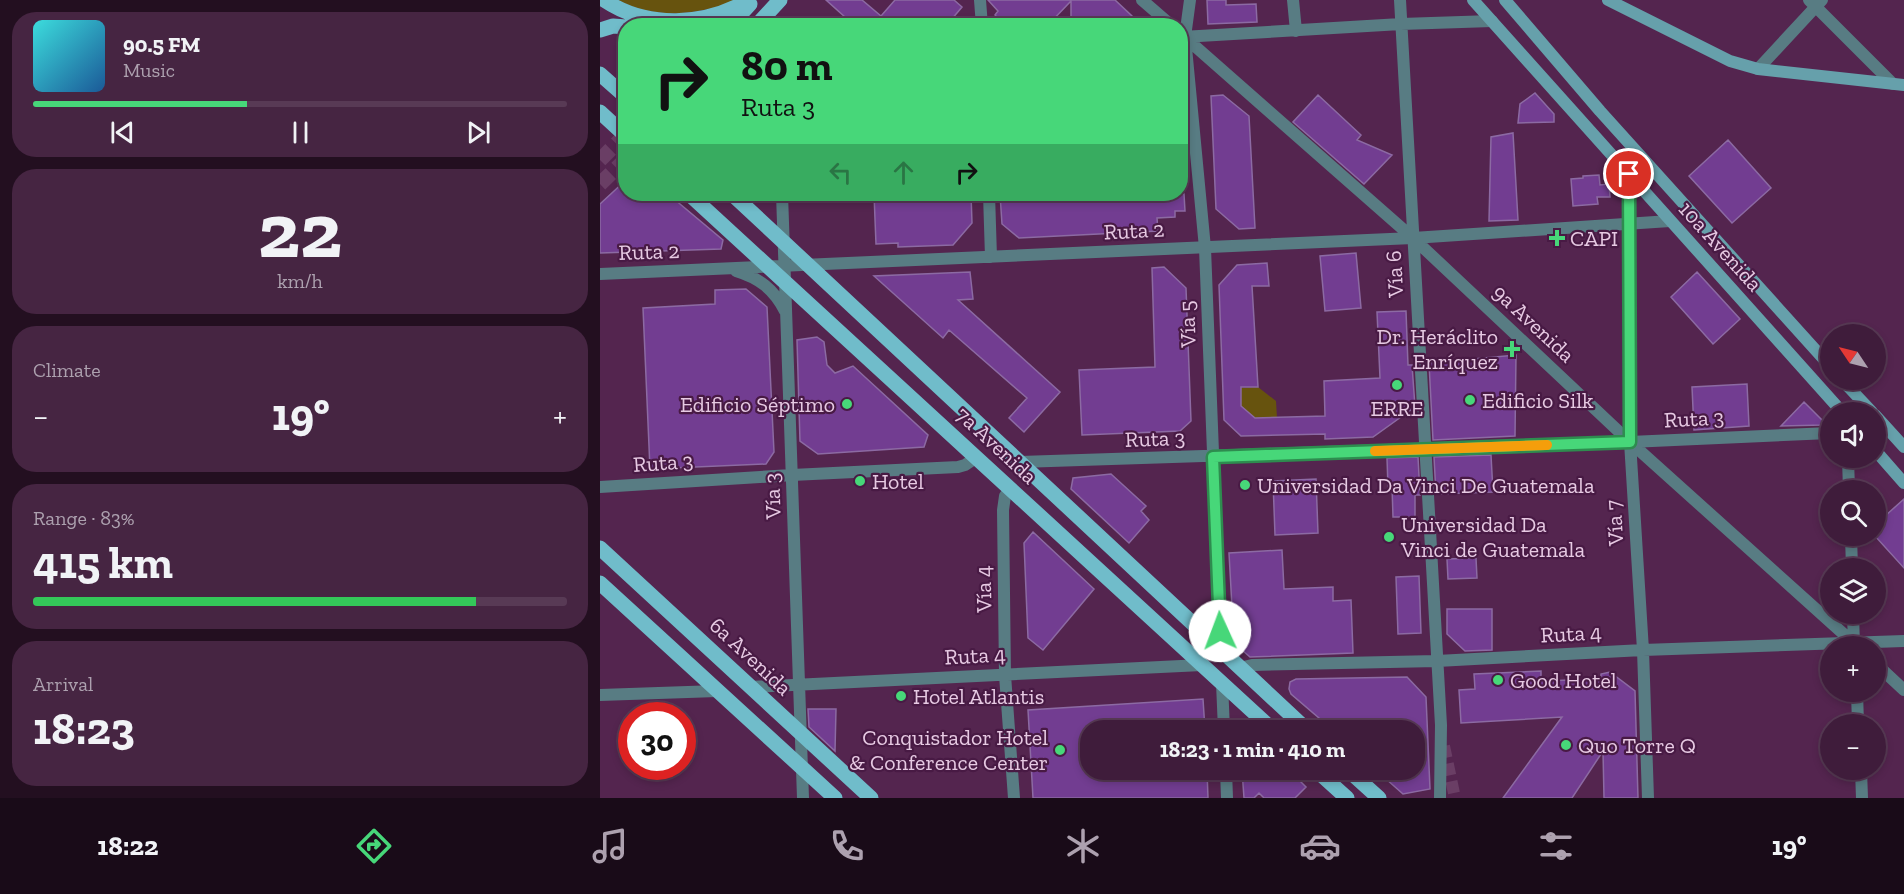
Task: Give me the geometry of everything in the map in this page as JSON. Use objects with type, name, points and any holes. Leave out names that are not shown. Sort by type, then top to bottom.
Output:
[{"type":"main road","points":[[604,0],[622,10],[655,18]]},
{"type":"main road","points":[[699,18],[713,16],[749,0]]},
{"type":"main road","points":[[737,18],[754,0]]},
{"type":"main road","points":[[769,18],[780,0]]},
{"type":"main road","name":"10a Avenida","points":[[1473,0],[1833,402]]},
{"type":"main road","name":"10a Avenida","points":[[1505,0],[1635,150],[1820,355]]},
{"type":"main road","points":[[1608,0],[1730,61],[1758,69],[1899,85]]},
{"type":"main road","points":[[600,30],[618,26]]},
{"type":"main road","points":[[600,74],[618,90]]},
{"type":"main road","points":[[600,112],[618,129]]},
{"type":"main road","points":[[1616,159],[1635,150]]},
{"type":"main road","name":"7a Avenida","points":[[697,201],[1263,720]]},
{"type":"main road","name":"7a Avenida","points":[[740,201],[1296,720]]},
{"type":"main road","points":[[1851,390],[1863,402]]},
{"type":"main road","points":[[1886,427],[1904,447]]},
{"type":"main road","points":[[1886,453],[1904,473]]},
{"type":"main road","points":[[1886,463],[1904,483]]},
{"type":"main road","name":"6a Avenida","points":[[600,548],[871,798]]},
{"type":"main road","points":[[600,583],[835,798]]},
{"type":"main road","points":[[1327,780],[1347,798]]},
{"type":"main road","points":[[1359,780],[1379,798]]},
{"type":"street","points":[[981,0],[982,18]]},
{"type":"street","points":[[1142,0],[1163,18]]},
{"type":"street","name":"Vía 5","points":[[1186,18],[1190,0]]},
{"type":"street","points":[[1293,0],[1296,30]]},
{"type":"street","name":"Vía 6","points":[[1400,0],[1441,725],[1440,798]]},
{"type":"street","points":[[1758,69],[1816,2],[1899,85]]},
{"type":"street","points":[[1188,36],[1492,21]]},
{"type":"street","name":"9a Avenida","points":[[1188,41],[1413,238],[1630,442],[1844,636]]},
{"type":"street","name":"Vía 5","points":[[1188,91],[1205,248],[1220,631],[1218,647]]},
{"type":"street","name":"Vía 7","points":[[1629,174],[1630,442],[1643,650],[1648,798]]},
{"type":"street","name":"Vía 3","points":[[782,201],[803,798]]},
{"type":"street","points":[[989,201],[991,257]]},
{"type":"street","name":"Ruta 2","points":[[600,274],[1413,238],[1671,221]]},
{"type":"street","points":[[729,269],[764,284],[777,295],[787,315]]},
{"type":"street","name":"Ruta 3","points":[[1020,462],[1425,450],[1820,433]]},
{"type":"street","name":"Ruta 3","points":[[600,487],[958,467],[977,458]]},
{"type":"street","name":"Vía 4","points":[[1011,489],[1005,496],[1003,510],[1005,675],[1014,798]]},
{"type":"street","name":"Ruta 4","points":[[1886,643],[1904,641]]},
{"type":"street","name":"Ruta 4","points":[[1240,668],[1252,665],[1437,661],[1643,650],[1820,647]]},
{"type":"street","name":"Ruta 4","points":[[750,687],[1202,665]]},
{"type":"street","points":[[1886,673],[1904,690]]},
{"type":"street","points":[[1222,683],[1224,720]]},
{"type":"street","points":[[600,695],[717,691]]},
{"type":"street","name":"Vía 6","points":[[1441,725],[1443,738]]},
{"type":"street","points":[[1226,780],[1227,798]]},
{"type":"street","points":[[1861,780],[1862,798]]},
{"type":"shaded area","points":[[618,0],[737,0],[693,12],[662,13],[647,11]]},
{"type":"shaded area","points":[[1258,387],[1276,401],[1277,418],[1255,418],[1241,406],[1241,388]]},
{"type":"building","points":[[826,0],[862,0],[881,16],[895,0],[954,0],[962,7],[953,18],[846,18]]},
{"type":"building","points":[[988,0],[1115,0],[1132,16],[1131,18],[1071,18],[1071,1],[1055,18],[998,18],[995,15],[998,11]]},
{"type":"building","points":[[1207,0],[1226,0],[1226,5],[1256,4],[1257,22],[1208,24]]},
{"type":"building","points":[[1535,93],[1554,114],[1554,122],[1518,123],[1520,104]]},
{"type":"building","points":[[1223,95],[1249,116],[1255,228],[1239,229],[1216,209],[1211,96]]},
{"type":"building","points":[[1318,95],[1361,135],[1357,140],[1392,155],[1364,184],[1293,122]]},
{"type":"building","points":[[1513,133],[1518,220],[1489,221],[1491,137]]},
{"type":"building","points":[[1728,140],[1771,188],[1732,223],[1689,176]]},
{"type":"building","points":[[1599,175],[1600,185],[1609,184],[1610,197],[1597,197],[1598,204],[1573,206],[1571,179]]},
{"type":"building","points":[[618,187],[618,201],[676,201],[723,240],[721,249],[600,253],[600,204]]},
{"type":"building","points":[[874,201],[971,201],[972,223],[953,245],[898,247],[898,243],[876,244]]},
{"type":"building","points":[[1000,201],[1184,201],[1185,211],[1175,211],[1175,217],[1157,218],[1158,231],[1019,238],[1002,224]]},
{"type":"building","points":[[1356,253],[1361,308],[1325,311],[1320,256]]},
{"type":"building","points":[[1267,263],[1269,286],[1252,286],[1258,387],[1241,387],[1241,406],[1255,418],[1325,416],[1324,381],[1380,378],[1377,312],[1406,311],[1408,365],[1412,365],[1415,407],[1373,437],[1325,439],[1325,434],[1241,436],[1224,420],[1219,285],[1237,265]]},
{"type":"building","points":[[1164,267],[1186,288],[1191,421],[1180,431],[1082,435],[1079,370],[1155,367],[1152,268]]},
{"type":"building","points":[[970,272],[973,299],[958,300],[1060,392],[1024,432],[1009,418],[1027,398],[949,330],[943,338],[874,276]]},
{"type":"building","points":[[1697,272],[1740,319],[1713,344],[1671,297]]},
{"type":"building","points":[[746,289],[767,307],[774,452],[766,464],[650,469],[643,308],[715,304],[715,290]]},
{"type":"building","name":"Edificio Séptimo","points":[[817,337],[824,342],[827,365],[835,373],[853,366],[928,435],[924,447],[818,454],[800,441],[797,340]]},
{"type":"building","name":"Edificio Silk","points":[[1516,355],[1515,436],[1433,440],[1429,363]]},
{"type":"building","points":[[1747,384],[1749,426],[1694,430],[1692,387]]},
{"type":"building","points":[[1804,402],[1820,418],[1820,425],[1781,426]]},
{"type":"building","points":[[1491,455],[1493,492],[1436,494],[1434,457]]},
{"type":"building","points":[[1418,457],[1420,495],[1415,495],[1415,517],[1393,517],[1392,487],[1388,487],[1387,458]]},
{"type":"building","points":[[1111,474],[1146,506],[1141,511],[1149,520],[1129,543],[1071,489],[1073,478]]},
{"type":"building","points":[[1316,479],[1318,533],[1275,535],[1273,481]]},
{"type":"building","points":[[1904,499],[1904,568],[1884,546],[1886,546],[1886,515]]},
{"type":"building","points":[[1033,532],[1094,589],[1043,650],[1028,638],[1024,543]]},
{"type":"building","points":[[1282,550],[1284,589],[1333,587],[1333,601],[1351,600],[1353,653],[1250,657],[1234,643],[1229,553]]},
{"type":"building","points":[[1476,558],[1477,578],[1448,579],[1447,559]]},
{"type":"building","points":[[1419,576],[1421,633],[1398,634],[1396,577]]},
{"type":"building","points":[[1447,609],[1492,609],[1492,650],[1465,651],[1447,634]]},
{"type":"building","points":[[1541,671],[1541,681],[1601,679],[1601,674],[1610,672],[1635,691],[1638,798],[1604,798],[1603,751],[1572,798],[1503,798],[1562,717],[1461,723],[1459,690],[1475,689],[1474,674]]},
{"type":"building","points":[[1407,677],[1426,697],[1430,789],[1403,794],[1387,780],[1425,780],[1425,720],[1321,720],[1291,694],[1290,682],[1296,679]]},
{"type":"building","name":"Conquistador Hotel & Conference Center","points":[[1203,699],[1204,720],[1080,720],[1080,780],[1207,780],[1208,798],[1033,798],[1028,710]]},
{"type":"building","points":[[808,709],[836,709],[835,751],[809,727]]},
{"type":"building","points":[[1243,780],[1299,780],[1306,787],[1295,798],[1264,798],[1259,793],[1254,798],[1244,798]]},
{"type":"tunnel","points":[[600,160],[618,142]]},
{"type":"tunnel","points":[[600,184],[618,167]]},
{"type":"tunnel","points":[[1444,746],[1455,798]]},
{"type":"slow traffic","points":[[1375,451],[1547,445]]},
{"type":"place","name":"CAPI","points":[[1557,238]]},
{"type":"place","name":"Dr. Heráclito Enríquez","points":[[1512,349]]},
{"type":"place","name":"ERRE","points":[[1397,385]]},
{"type":"place","name":"Edificio Silk","points":[[1470,400]]},
{"type":"place","name":"Edificio Séptimo","points":[[847,404]]},
{"type":"place","name":"Hotel","points":[[860,481]]},
{"type":"place","name":"Universidad Da Vinci De Guatemala","points":[[1245,485]]},
{"type":"place","name":"Universidad Da Vinci de Guatemala","points":[[1389,537]]},
{"type":"place","name":"Good Hotel","points":[[1498,680]]},
{"type":"place","name":"Hotel Atlantis","points":[[901,696]]},
{"type":"place","name":"Quo Torre Q","points":[[1566,745]]},
{"type":"place","name":"Conquistador Hotel & Conference Center","points":[[1060,750]]},
{"type":"route","points":[[1220,631],[1213,457],[1630,442],[1629,174]]}]
